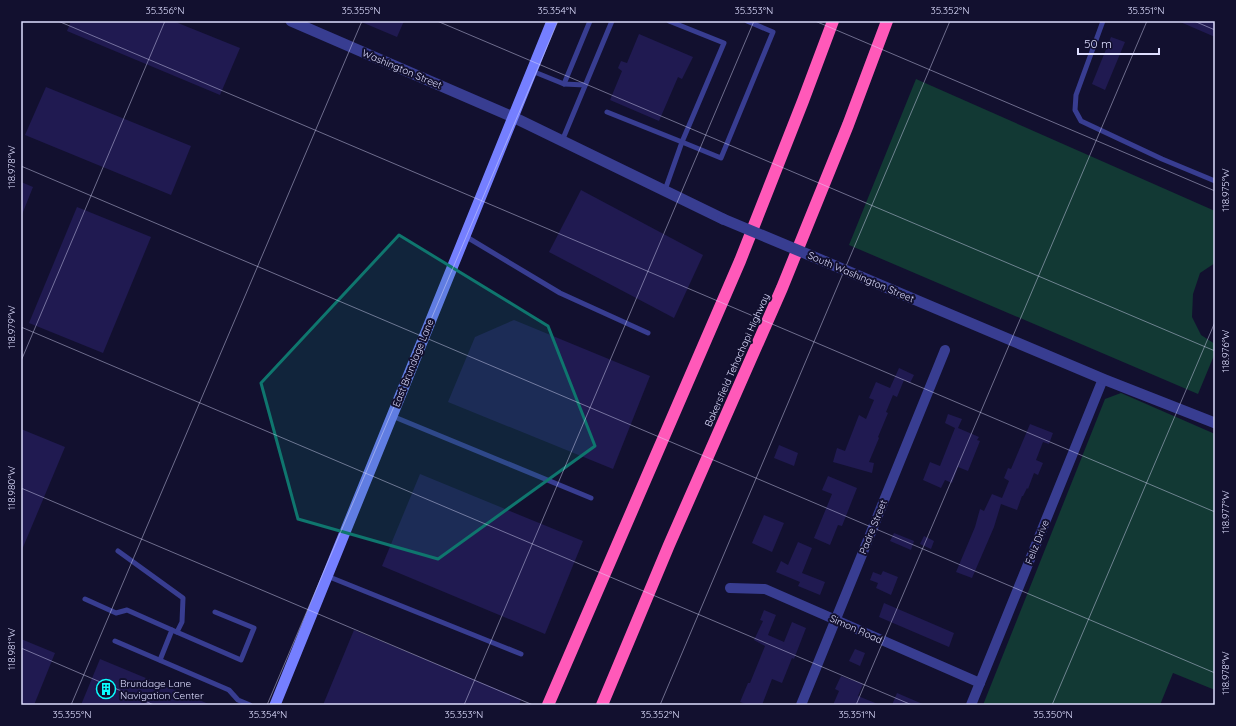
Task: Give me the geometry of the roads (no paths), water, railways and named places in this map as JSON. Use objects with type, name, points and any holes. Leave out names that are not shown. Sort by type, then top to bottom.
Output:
[{"type":"highway","points":[[548,705],[740,261],[833,21]]},
{"type":"highway","name":"Bakersfield Tehachapi Highway","points":[[602,705],[672,538],[782,288],[848,125],[887,21]]},
{"type":"main road","name":"East Brundage Lane","points":[[275,705],[552,21]]},
{"type":"street","name":"Washington Street","points":[[291,21],[513,116]]},
{"type":"street","name":"South Washington Street","points":[[513,116],[724,219],[1103,379],[1215,423]]},
{"type":"street","name":"Padre Street","points":[[801,705],[945,350]]},
{"type":"street","name":"Feliz Drive","points":[[971,705],[1103,379]]},
{"type":"street","name":"Simon Road","points":[[730,588],[765,589],[980,683]]},
{"type":"lane","points":[[564,84],[590,21]]},
{"type":"lane","points":[[562,141],[612,21]]},
{"type":"lane","points":[[664,190],[682,142],[724,43],[669,21]]},
{"type":"lane","points":[[607,112],[721,158],[773,32],[747,21]]},
{"type":"lane","points":[[1103,21],[1076,95],[1076,110],[1081,121],[1162,159],[1215,181]]},
{"type":"lane","points":[[532,71],[564,84],[585,85]]},
{"type":"lane","points":[[465,236],[560,293],[648,333]]},
{"type":"lane","points":[[392,416],[591,498]]},
{"type":"lane","points":[[118,551],[183,598],[182,622],[175,631],[160,660]]},
{"type":"lane","points":[[327,576],[521,654]]},
{"type":"lane","points":[[85,599],[116,613],[127,610],[242,660],[254,628],[215,612]]},
{"type":"lane","points":[[115,641],[229,690],[238,700],[250,705]]},
{"type":"place","name":"Brundage Lane Navigation Center","points":[[106,689]]}]
